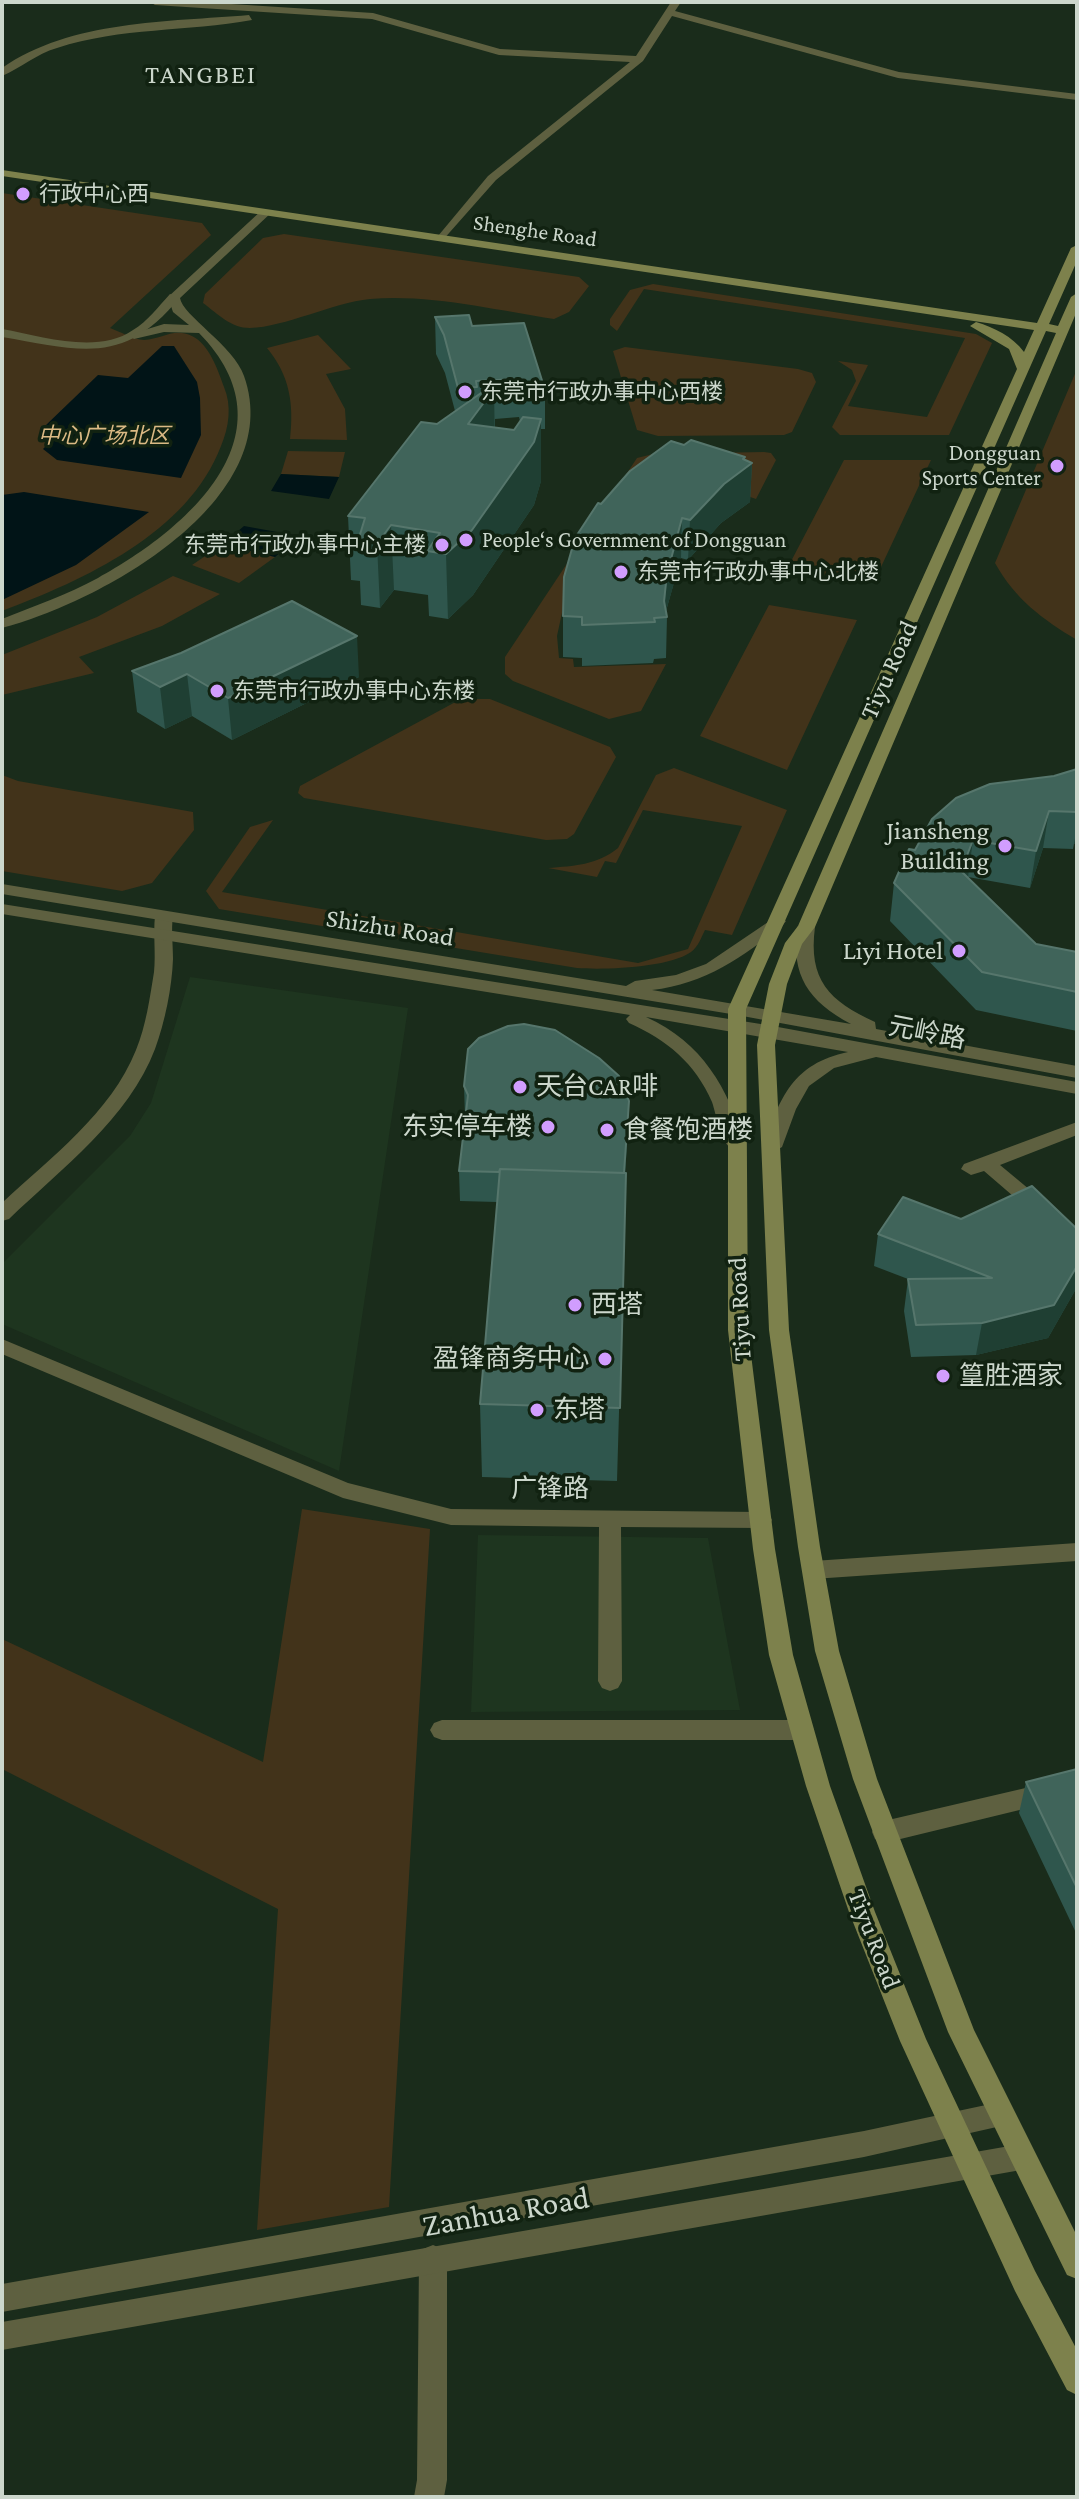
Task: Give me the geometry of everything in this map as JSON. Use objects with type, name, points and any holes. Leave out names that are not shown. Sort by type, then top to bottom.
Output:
[{"type":"main road","name":"Shenghe Road","points":[[2,173],[262,216],[1061,334]]},
{"type":"main road","name":"Shenghe Road","points":[[2,181],[442,238],[978,322]]},
{"type":"main road","name":"Tiyu Road","points":[[1077,248],[777,921],[738,1018],[736,1146],[738,1330],[781,1655],[802,1730],[862,1912],[951,2127],[1077,2380]]},
{"type":"main road","name":"Tiyu Road","points":[[1077,297],[806,927],[794,943],[778,984],[769,1023],[779,1330],[827,1651],[884,1832],[961,2032],[1077,2265]]},
{"type":"main road","points":[[978,322],[1027,314],[1045,307],[1055,298]]},
{"type":"main road","points":[[978,322],[1020,353],[1023,370]]},
{"type":"street","points":[[155,2],[373,16],[499,52],[639,59]]},
{"type":"street","points":[[2,73],[34,52],[117,30],[255,17],[285,2]]},
{"type":"street","points":[[442,238],[492,178],[639,59],[676,2]]},
{"type":"street","points":[[668,12],[898,75],[1077,97]]},
{"type":"street","points":[[134,335],[262,216]]},
{"type":"street","points":[[2,624],[103,581],[144,556],[194,515],[219,486],[241,447],[244,395],[232,364],[201,329],[177,309],[174,297]]},
{"type":"street","points":[[2,333],[94,344],[164,328],[201,329]]},
{"type":"street","name":"Shizhu Road","points":[[2,889],[603,997]]},
{"type":"street","name":"Shizhu Road","points":[[2,909],[162,936],[769,1023]]},
{"type":"street","points":[[2,1214],[102,1117],[132,1076],[146,1049],[164,958],[164,916]]},
{"type":"street","points":[[603,997],[710,971],[777,921]]},
{"type":"street","points":[[806,927],[804,960],[814,987],[832,1006],[892,1045]]},
{"type":"street","points":[[603,997],[681,1044],[705,1067],[723,1101],[736,1146]]},
{"type":"street","name":"元岭路","points":[[769,1023],[892,1045],[1077,1072]]},
{"type":"street","points":[[772,1147],[788,1101],[805,1075],[829,1062],[892,1045]]},
{"type":"street","name":"元岭路","points":[[892,1045],[1077,1088]]},
{"type":"street","points":[[1077,1128],[978,1166],[1077,1240]]},
{"type":"street","name":"广锋路","points":[[2,1346],[343,1490],[451,1517],[761,1520]]},
{"type":"street","points":[[610,1517],[610,1681]]},
{"type":"street","points":[[813,1570],[1077,1552]]},
{"type":"street","points":[[442,1730],[802,1730]]},
{"type":"street","points":[[884,1832],[1077,1786]]},
{"type":"street","name":"Zanhua Road","points":[[2,2298],[951,2127],[1000,2115]]},
{"type":"street","name":"Zanhua Road","points":[[2,2336],[1021,2157]]},
{"type":"street","points":[[429,2497],[432,2480],[433,2259]]},
{"type":"shaded area","points":[[162,346],[174,346],[197,382],[200,398],[201,435],[181,478],[57,460],[43,449],[64,428],[46,425],[98,375],[128,378]]},
{"type":"shaded area","points":[[281,474],[339,477],[329,499],[271,491]]},
{"type":"shaded area","points":[[24,492],[149,512],[76,565],[2,600],[2,495]]},
{"type":"shaded area","points":[[244,526],[300,536],[275,557],[223,544]]},
{"type":"shaded area","points":[[190,977],[408,1008],[339,1471],[2,1324],[2,1264],[130,1136],[151,1103]]},
{"type":"shaded area","points":[[478,1535],[708,1538],[740,1710],[471,1712]]},
{"type":"green space","name":"中心广场北区","points":[[2,193],[202,223],[211,235],[110,328],[140,340],[179,333],[198,340],[216,366],[229,409],[224,439],[205,477],[184,504],[159,528],[99,568],[2,611]]},
{"type":"green space","points":[[284,234],[579,277],[589,286],[569,312],[554,319],[462,304],[393,298],[355,301],[278,324],[250,328],[231,323],[203,303],[205,294],[263,238]]},
{"type":"green space","points":[[653,284],[976,334],[992,343],[949,435],[840,435],[832,427],[856,381],[852,370],[838,361],[868,365],[848,406],[927,417],[965,338],[644,289],[617,331],[610,325],[610,319],[630,290]]},
{"type":"green space","points":[[318,335],[351,369],[326,374],[345,409],[347,440],[290,439],[289,391],[281,369],[267,348]]},
{"type":"green space","points":[[625,347],[798,369],[812,373],[816,382],[792,432],[784,435],[658,436],[637,430],[613,351]]},
{"type":"green space","name":"Dongguan Sports Center","points":[[1077,369],[1077,640],[1030,607],[1011,587],[995,563]]},
{"type":"green space","points":[[288,451],[345,452],[339,477],[281,474]]},
{"type":"green space","points":[[771,453],[776,460],[756,499],[689,476],[565,599],[557,636],[559,658],[573,659],[574,667],[666,664],[641,711],[609,719],[513,681],[505,674],[505,657],[637,458],[653,454]]},
{"type":"green space","points":[[844,460],[931,460],[874,582],[787,569]]},
{"type":"green space","points":[[223,544],[275,557],[239,583],[192,565]]},
{"type":"green space","points":[[173,576],[220,594],[162,626],[79,657],[94,673],[2,695],[2,655],[97,617]]},
{"type":"green space","points":[[769,605],[857,620],[787,770],[700,736]]},
{"type":"green space","points":[[461,699],[490,699],[610,747],[616,757],[574,834],[567,839],[546,840],[304,798],[298,793],[300,786]]},
{"type":"green space","points":[[674,768],[787,810],[732,935],[705,930],[691,952],[667,962],[619,968],[577,968],[219,909],[206,891],[250,827],[273,820],[222,892],[638,963],[688,949],[742,826],[643,810],[616,863],[605,861],[597,877],[548,868],[593,861],[618,848],[656,775]]},
{"type":"green space","points":[[2,775],[18,781],[193,812],[194,830],[152,883],[122,891],[2,871]]},
{"type":"green space","points":[[302,1509],[430,1529],[389,2207],[257,2230],[278,1909],[2,1769],[2,1639],[263,1762]]},
{"type":"building","points":[[469,315],[472,326],[524,323],[545,390],[522,392],[518,379],[476,381],[477,387],[458,388],[444,335],[435,317]]},
{"type":"building","points":[[491,386],[494,389],[468,424],[514,430],[523,417],[541,419],[534,442],[472,530],[446,554],[427,551],[440,533],[391,525],[377,544],[358,541],[365,518],[348,516],[421,422],[437,424]]},
{"type":"building","points":[[691,440],[745,457],[743,459],[752,463],[724,484],[690,520],[682,518],[667,574],[664,601],[667,617],[654,618],[655,622],[582,625],[582,617],[563,616],[564,577],[575,538],[598,503],[601,504],[630,471],[671,441],[684,445]]},
{"type":"building","points":[[292,601],[357,636],[228,698],[187,674],[160,687],[132,671],[181,653]]},
{"type":"building","points":[[1077,769],[1077,812],[1049,811],[1036,851],[973,840],[961,871],[1036,944],[1077,952],[1077,992],[982,972],[894,883],[909,849],[915,850],[932,819],[956,798],[990,784],[1054,776]]},
{"type":"building","points":[[524,1024],[555,1030],[599,1058],[619,1076],[629,1101],[624,1173],[500,1169],[499,1172],[459,1171],[468,1095],[464,1086],[468,1049],[479,1038],[508,1026]]},
{"type":"building","points":[[500,1169],[626,1173],[620,1408],[480,1404]]},
{"type":"building","points":[[1032,1186],[1077,1229],[1077,1266],[1054,1305],[982,1323],[916,1325],[908,1279],[992,1278],[878,1234],[903,1197],[961,1219]]},
{"type":"building","points":[[1077,1769],[1077,1888],[1026,1782]]},
{"type":"place","name":"行政中心西","points":[[23,194]]},
{"type":"place","name":"东莞市行政办事中心西楼","points":[[465,392]]},
{"type":"place","name":"Dongguan Sports Center","points":[[1057,466]]},
{"type":"place","name":"People‘s Government of Dongguan","points":[[466,540]]},
{"type":"place","name":"东莞市行政办事中心主楼","points":[[442,545]]},
{"type":"place","name":"东莞市行政办事中心北楼","points":[[621,572]]},
{"type":"place","name":"东莞市行政办事中心东楼","points":[[217,691]]},
{"type":"place","name":"Jiansheng Building","points":[[1005,846]]},
{"type":"place","name":"Liyi Hotel","points":[[959,951]]},
{"type":"place","name":"天台CAR啡","points":[[520,1087]]},
{"type":"place","name":"东实停车楼","points":[[548,1127]]},
{"type":"place","name":"食餐饱酒楼","points":[[607,1130]]},
{"type":"place","name":"西塔","points":[[575,1305]]},
{"type":"place","name":"盈锋商务中心","points":[[605,1359]]},
{"type":"place","name":"篁胜酒家","points":[[943,1376]]},
{"type":"place","name":"东塔","points":[[537,1410]]},
{"type":"district","name":"TANGBEI","points":[[201,75]]}]
